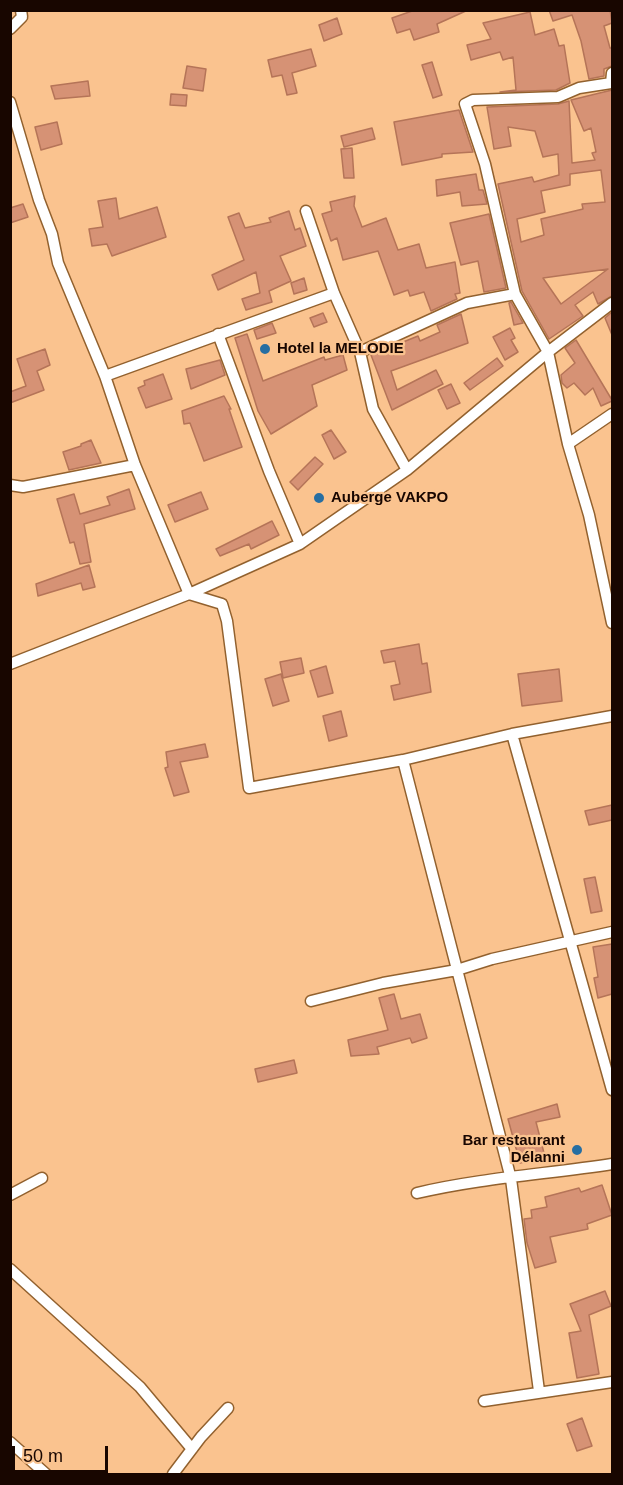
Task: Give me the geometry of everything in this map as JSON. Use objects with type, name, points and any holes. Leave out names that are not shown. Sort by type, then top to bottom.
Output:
[{"type":"street","points":[[10,29],[22,17],[21,10]]},
{"type":"street","points":[[612,73],[611,82],[579,88],[558,97],[473,100],[465,104],[486,164],[515,294],[548,352],[567,444],[607,572],[612,623]]},
{"type":"street","points":[[10,102],[39,200],[52,234],[58,262],[105,376],[135,465],[189,594]]},
{"type":"street","points":[[306,211],[334,293],[360,352],[373,409],[407,470]]},
{"type":"street","points":[[105,376],[334,293]]},
{"type":"street","points":[[360,352],[467,303],[515,294]]},
{"type":"street","points":[[10,663],[189,594],[300,544],[407,470],[548,352],[612,303]]},
{"type":"street","points":[[218,334],[269,471],[300,544]]},
{"type":"street","points":[[567,444],[612,414]]},
{"type":"street","points":[[10,485],[23,487],[135,465]]},
{"type":"street","points":[[189,594],[222,604],[227,621],[249,788],[403,760],[512,734],[612,716]]},
{"type":"street","points":[[512,734],[612,1090]]},
{"type":"street","points":[[403,760],[511,1179],[539,1391]]},
{"type":"street","points":[[311,1001],[383,983],[457,970],[612,932]]},
{"type":"street","points":[[417,1193],[475,1180],[511,1179],[612,1164]]},
{"type":"street","points":[[10,1195],[42,1178]]},
{"type":"street","points":[[10,1269],[140,1387],[192,1449]]},
{"type":"street","points":[[484,1401],[539,1391],[612,1382]]},
{"type":"street","points":[[173,1474],[228,1408]]},
{"type":"street","points":[[10,1442],[46,1474]]},
{"type":"building","points":[[415,10],[468,10],[437,24],[439,32],[414,40],[410,29],[397,33],[392,18]]},
{"type":"building","points":[[549,10],[610,10],[612,23],[604,26],[610,48],[612,48],[612,66],[604,69],[604,76],[589,79],[581,41],[572,15],[553,21]]},
{"type":"building","points":[[530,12],[535,35],[554,29],[559,46],[564,45],[570,83],[556,90],[500,92],[516,90],[513,57],[503,60],[500,52],[471,60],[467,45],[491,39],[483,23]]},
{"type":"building","points":[[337,18],[342,34],[324,41],[319,25]]},
{"type":"building","points":[[311,49],[316,66],[292,73],[297,93],[287,95],[282,75],[272,77],[268,60]]},
{"type":"building","points":[[432,62],[442,95],[433,98],[422,65]]},
{"type":"building","points":[[187,66],[206,69],[203,91],[183,88]]},
{"type":"building","points":[[88,81],[90,96],[55,99],[51,86]]},
{"type":"building","points":[[612,90],[612,296],[598,304],[593,292],[575,305],[583,316],[549,339],[522,291],[498,184],[532,177],[534,182],[559,175],[558,154],[543,157],[535,131],[508,127],[511,146],[494,149],[487,107],[558,104],[569,101],[572,163],[595,160],[592,153],[596,152],[591,128],[584,131],[571,100]],"holes":[[[601,170],[605,202],[582,204],[583,209],[541,219],[544,235],[521,242],[517,219],[545,212],[541,191],[570,185],[570,174]],[[608,269],[561,304],[543,278]]]},
{"type":"building","points":[[171,94],[187,95],[186,106],[170,105]]},
{"type":"building","points":[[459,110],[473,152],[442,154],[442,157],[402,165],[394,122]]},
{"type":"building","points":[[57,122],[62,144],[41,150],[35,127]]},
{"type":"building","points":[[372,128],[375,139],[344,147],[341,136]]},
{"type":"building","points":[[352,148],[354,178],[344,178],[341,149]]},
{"type":"building","points":[[476,174],[479,190],[483,190],[487,204],[462,206],[460,192],[437,196],[436,180]]},
{"type":"building","points":[[355,196],[354,206],[362,227],[386,218],[398,250],[419,244],[426,268],[455,262],[460,293],[455,294],[457,299],[431,311],[424,292],[410,296],[408,290],[394,295],[378,251],[343,260],[337,238],[331,241],[322,214],[332,211],[330,202]]},
{"type":"building","points":[[116,198],[119,219],[157,207],[166,237],[112,256],[107,244],[92,246],[89,229],[103,227],[98,201]]},
{"type":"building","points":[[23,204],[28,217],[10,223],[10,208]]},
{"type":"building","points":[[289,211],[295,230],[300,228],[306,246],[280,256],[291,281],[269,291],[272,302],[246,310],[242,299],[260,293],[256,272],[218,290],[212,275],[244,260],[228,217],[239,213],[245,228],[271,222],[269,218]]},
{"type":"building","points":[[489,214],[506,288],[484,292],[478,261],[461,265],[450,223]]},
{"type":"building","points":[[304,278],[307,290],[294,294],[291,283]]},
{"type":"building","points":[[511,302],[523,323],[514,325],[509,303]]},
{"type":"building","points":[[612,312],[612,335],[605,318]]},
{"type":"building","points":[[323,313],[327,322],[314,327],[310,318]]},
{"type":"building","points":[[461,314],[468,343],[391,371],[397,390],[436,370],[443,384],[392,410],[371,355],[418,336],[420,341],[440,332],[437,325]]},
{"type":"building","points":[[272,323],[276,333],[257,339],[254,330]]},
{"type":"building","points":[[510,328],[515,338],[511,340],[518,352],[505,360],[493,337]]},
{"type":"building","points":[[247,334],[263,381],[324,357],[325,360],[343,355],[347,370],[312,385],[317,406],[271,434],[258,411],[235,338]]},
{"type":"building","points":[[576,340],[612,401],[601,406],[593,388],[585,395],[574,383],[567,388],[562,383],[561,375],[575,363],[565,348]]},
{"type":"building","points":[[45,349],[50,365],[37,371],[44,390],[10,403],[10,392],[26,386],[17,359]]},
{"type":"building","points":[[497,358],[503,366],[470,390],[464,383]]},
{"type":"building","points":[[220,360],[225,375],[191,389],[186,369]]},
{"type":"building","points":[[163,374],[172,399],[146,408],[138,388],[145,385],[144,381]]},
{"type":"building","points":[[451,384],[460,403],[447,409],[438,390]]},
{"type":"building","points":[[224,396],[231,409],[229,409],[242,447],[204,461],[190,423],[184,424],[182,411]]},
{"type":"building","points":[[331,430],[346,452],[334,459],[322,435]]},
{"type":"building","points":[[91,440],[101,463],[69,470],[63,452]]},
{"type":"building","points":[[315,457],[323,464],[298,490],[290,482]]},
{"type":"building","points":[[129,489],[135,509],[84,524],[91,562],[80,564],[74,542],[70,543],[57,499],[74,494],[80,514],[110,505],[107,497]]},
{"type":"building","points":[[201,492],[208,509],[175,522],[168,505]]},
{"type":"building","points":[[272,521],[279,535],[251,549],[249,544],[220,556],[216,549]]},
{"type":"building","points":[[89,565],[95,587],[83,590],[81,583],[38,596],[36,584]]},
{"type":"building","points":[[419,644],[422,664],[427,663],[431,692],[394,700],[391,686],[400,684],[395,661],[384,663],[381,651]]},
{"type":"building","points":[[301,658],[304,673],[283,678],[280,662]]},
{"type":"building","points":[[326,666],[333,693],[318,697],[310,671]]},
{"type":"building","points":[[559,669],[562,701],[522,706],[518,674]]},
{"type":"building","points":[[281,674],[289,701],[273,706],[265,679]]},
{"type":"building","points":[[341,711],[347,736],[329,741],[323,716]]},
{"type":"building","points":[[205,744],[208,757],[180,762],[189,792],[174,796],[165,768],[168,767],[166,752]]},
{"type":"building","points":[[612,805],[612,820],[589,825],[585,811]]},
{"type":"building","points":[[595,877],[602,911],[591,913],[584,879]]},
{"type":"building","points":[[612,944],[612,994],[598,998],[594,978],[598,977],[593,947]]},
{"type":"building","points":[[394,994],[401,1019],[420,1014],[427,1038],[412,1043],[410,1038],[377,1047],[379,1054],[351,1056],[348,1040],[388,1030],[379,998]]},
{"type":"building","points":[[294,1060],[297,1073],[258,1082],[255,1069]]},
{"type":"building","points":[[557,1104],[560,1117],[536,1122],[545,1157],[520,1163],[508,1119]]},
{"type":"building","points":[[602,1185],[612,1215],[587,1224],[588,1229],[550,1237],[556,1262],[535,1268],[527,1243],[524,1219],[532,1218],[531,1210],[547,1207],[545,1197],[579,1188],[581,1192]]},
{"type":"building","points":[[605,1291],[611,1306],[589,1315],[599,1374],[577,1378],[569,1333],[581,1331],[570,1304]]},
{"type":"building","points":[[582,1418],[592,1446],[577,1451],[567,1424]]},
{"type":"place","name":"Hotel la MELODIE","points":[[265,349]]},
{"type":"place","name":"Auberge VAKPO","points":[[319,498]]},
{"type":"place","name":"Bar restaurant Délanni","points":[[577,1150]]}]
